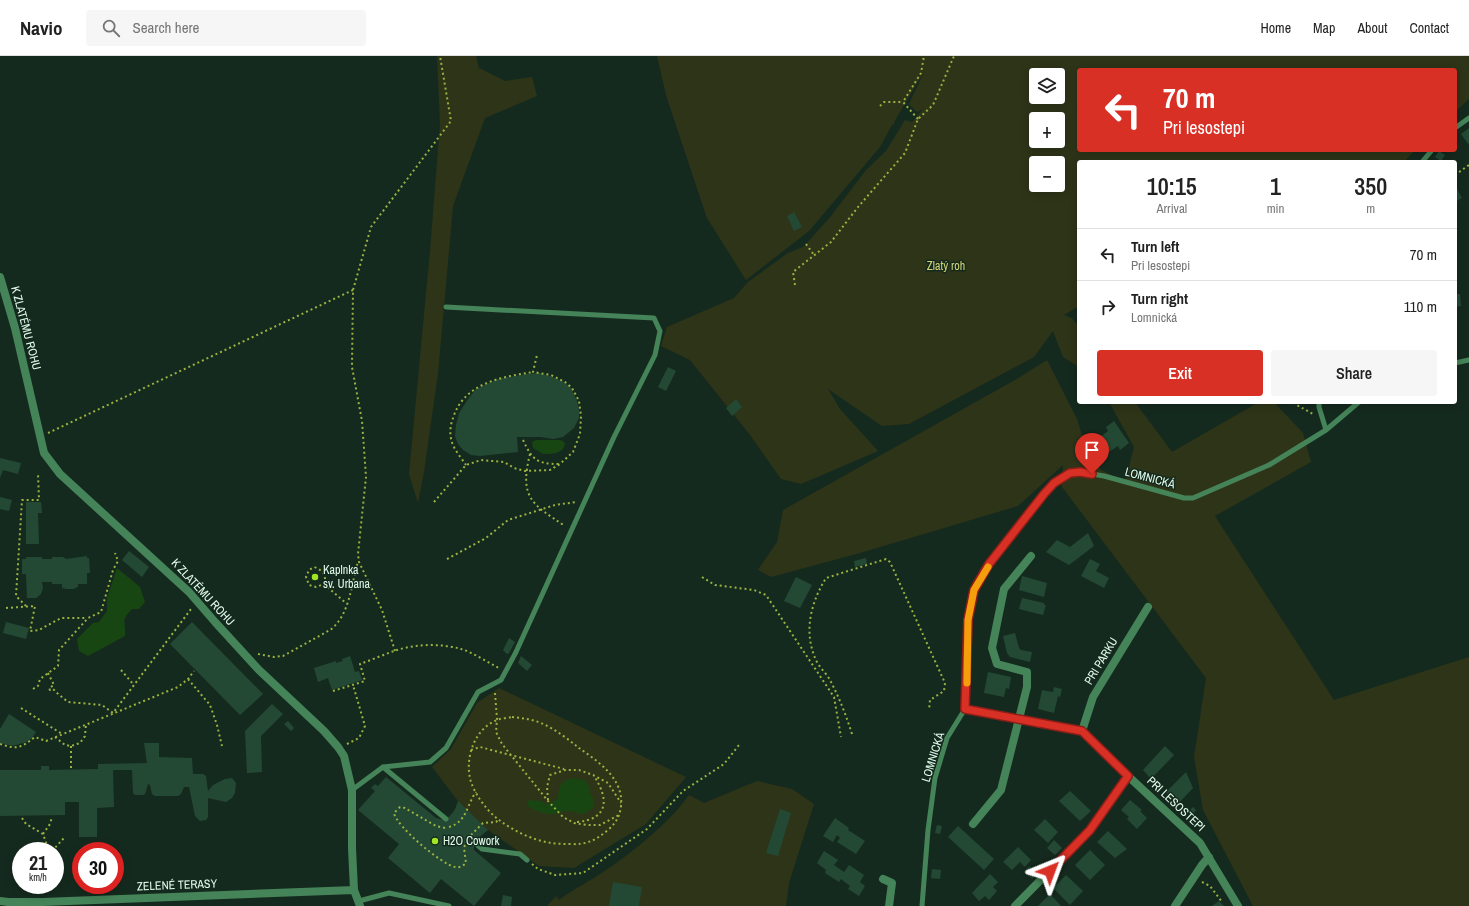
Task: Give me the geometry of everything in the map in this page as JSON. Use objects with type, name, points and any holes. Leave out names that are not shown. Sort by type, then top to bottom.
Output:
[{"type":"street","name":"K ZLATÉMU ROHU","points":[[0,277],[15,328],[44,453],[60,474],[190,592],[248,658],[324,731],[344,756],[352,790],[354,890],[359,903]]},
{"type":"street","points":[[973,824],[1001,790],[1027,687],[1027,672],[997,664],[992,648],[1004,589],[1031,556]]},
{"type":"street","name":"PRI PARKU","points":[[1082,731],[1093,697],[1148,607]]},
{"type":"street","points":[[965,709],[1082,731]]},
{"type":"street","name":"PRI LESOSTEPI","points":[[1082,731],[1200,843],[1238,906]]},
{"type":"street","points":[[1015,906],[1090,830],[1128,776]]},
{"type":"street","points":[[1175,906],[1209,857]]},
{"type":"street","points":[[882,879],[892,883],[889,906]]},
{"type":"street","name":"ZELENÉ TERASY","points":[[0,901],[44,902],[354,890]]},
{"type":"lane","points":[[1457,127],[1469,118]]},
{"type":"lane","points":[[1424,160],[1430,152]]},
{"type":"lane","points":[[352,790],[382,768],[430,762],[446,748],[478,692],[500,680],[522,640],[614,437],[655,355],[660,331],[654,318],[446,307]]},
{"type":"lane","points":[[1457,363],[1469,360]]},
{"type":"lane","points":[[1319,404],[1326,430]]},
{"type":"lane","name":"LOMNICKÁ","points":[[922,906],[928,830],[935,778],[947,738],[965,709],[968,620],[974,590],[989,564],[1044,494],[1054,483],[1070,473],[1080,472],[1104,476],[1184,498],[1193,498],[1269,465],[1326,430],[1357,404]]},
{"type":"lane","points":[[382,768],[446,819]]},
{"type":"lane","points":[[474,842],[482,849],[520,854],[528,860]]},
{"type":"lane","points":[[359,903],[389,893],[448,906]]},
{"type":"path","points":[[395,651],[382,610],[360,562],[358,547],[366,477],[362,421],[352,367],[353,290],[371,227],[451,121],[440,56]]},
{"type":"path","points":[[903,102],[921,73],[924,56]]},
{"type":"path","points":[[795,285],[793,272],[831,242],[858,207],[905,153],[918,119],[933,105],[954,56]]},
{"type":"path","points":[[880,106],[884,102],[903,102],[918,119]]},
{"type":"path","points":[[1457,173],[1469,164]]},
{"type":"path","points":[[806,244],[814,255]]},
{"type":"path","points":[[41,436],[353,290]]},
{"type":"path","points":[[533,372],[537,354]]},
{"type":"path","points":[[434,502],[466,465],[481,460],[504,462],[514,468],[525,471],[550,470],[560,464],[573,452],[580,434],[581,416],[579,401],[572,388],[565,382],[551,375],[533,372],[496,379],[476,387],[457,407],[450,432],[453,445],[466,465]]},
{"type":"path","points":[[1295,404],[1322,417]]},
{"type":"path","points":[[523,440],[530,454],[538,462],[560,464]]},
{"type":"path","points":[[530,454],[525,471],[526,486],[532,502],[572,530]]},
{"type":"path","points":[[26,606],[16,596],[22,500],[39,500],[38,473]]},
{"type":"path","points":[[447,558],[486,538],[508,520],[556,505],[585,501]]},
{"type":"path","points":[[33,689],[38,686],[40,679],[58,666],[59,650],[88,618],[101,612],[113,570],[118,561],[115,553]]},
{"type":"path","points":[[852,734],[829,678],[816,660],[810,637],[813,605],[826,578],[886,559],[890,562],[946,683],[944,691],[930,700],[929,710]]},
{"type":"path","points":[[248,658],[258,654],[279,657],[288,654],[336,626],[347,604],[357,565],[360,562]]},
{"type":"path","points":[[314,567],[322,571],[325,580],[324,584],[316,587],[309,585],[306,577],[309,570],[314,567]]},
{"type":"path","points":[[702,577],[716,585],[754,590],[766,595],[834,697],[841,737]]},
{"type":"path","points":[[324,584],[347,604]]},
{"type":"path","points":[[113,713],[198,602]]},
{"type":"path","points":[[6,608],[35,606],[30,631],[39,630],[61,618],[88,618]]},
{"type":"path","points":[[333,691],[364,681],[360,664],[395,651],[413,647],[439,645],[461,649],[506,671]]},
{"type":"path","points":[[121,670],[134,685]]},
{"type":"path","points":[[0,744],[13,748],[24,745],[35,737],[46,741],[178,687],[188,679],[194,670]]},
{"type":"path","points":[[48,674],[54,685],[49,688],[50,690],[53,689],[68,702],[102,705],[113,713]]},
{"type":"path","points":[[188,679],[210,705],[218,725],[222,746]]},
{"type":"path","points":[[494,684],[497,719],[496,732],[502,744],[548,801],[563,816],[574,823],[587,825],[600,824],[620,814]]},
{"type":"path","points":[[353,685],[365,726],[359,738],[354,742]]},
{"type":"path","points":[[21,708],[62,734]]},
{"type":"path","points":[[527,718],[542,724],[567,738],[596,760],[609,772],[618,787],[622,799],[620,814],[614,825],[591,842],[576,844],[552,844],[538,840],[510,828],[498,820],[482,803],[476,792],[471,781],[470,766],[473,743],[485,727],[497,719],[527,718]]},
{"type":"path","points":[[55,737],[65,745],[71,746],[80,743],[85,736],[86,724]]},
{"type":"path","points":[[528,860],[538,869],[555,875],[583,873],[647,829],[683,791],[724,764],[739,745]]},
{"type":"path","points":[[71,746],[71,768]]},
{"type":"path","points":[[471,750],[480,747],[511,754],[565,770],[579,770],[593,775],[608,783],[621,804]]},
{"type":"path","points":[[548,801],[547,787],[550,775],[565,770]]},
{"type":"path","points":[[574,823],[587,821],[599,814],[603,807],[604,797],[601,786],[593,775]]},
{"type":"path","points":[[466,840],[464,848],[466,863],[460,867],[454,866],[427,850],[399,822],[394,813],[400,807],[405,808],[436,826],[446,828],[452,827],[463,818],[476,792]]},
{"type":"path","points":[[43,834],[50,824],[52,817]]},
{"type":"path","points":[[22,818],[26,824],[43,834],[46,842]]},
{"type":"path","points":[[470,836],[483,823],[496,822],[498,820]]},
{"type":"path","points":[[60,842],[64,838]]},
{"type":"path","points":[[1194,877],[1210,886],[1222,902]]},
{"type":"green space","points":[[437,56],[476,56],[479,68],[505,81],[532,77],[537,96],[485,118],[453,206],[438,373],[424,472],[418,503],[409,474],[430,251],[440,124]]},
{"type":"green space","name":"Zlatý roh","points":[[657,56],[1469,56],[1469,99],[1457,110],[1457,68],[1077,68],[1077,152],[1413,152],[1406,160],[1077,160],[1077,307],[1064,315],[1072,318],[1077,324],[1077,366],[1063,357],[1053,331],[1034,357],[909,424],[882,426],[828,389],[840,409],[878,451],[801,484],[781,479],[750,435],[690,360],[661,346],[667,327],[734,298],[748,282],[788,253],[803,247],[806,244],[831,216],[866,170],[886,151],[905,120],[912,122],[923,109],[917,112],[909,104],[925,70],[880,147],[809,231],[746,280],[707,218],[666,95]]},
{"type":"green space","points":[[1047,360],[1077,419],[1085,445],[1101,470],[1125,481],[1134,447],[1110,404],[1136,404],[1172,452],[1256,404],[1276,404],[1303,433],[1311,462],[1215,516],[1334,700],[1469,657],[1469,906],[1253,906],[1203,810],[1194,757],[1206,678],[1062,487],[1063,465],[1018,506],[860,553],[771,577],[758,570],[777,542],[783,510],[1015,380]]},
{"type":"green space","points":[[499,688],[686,777],[646,824],[574,868],[539,866],[488,830],[480,835],[474,842],[474,850],[477,856],[436,818],[444,819],[450,815],[455,809],[458,801],[432,767],[451,749],[477,703]]},
{"type":"green space","points":[[757,781],[792,789],[814,804],[789,883],[786,906],[547,906],[556,896],[559,900],[598,876],[638,847],[661,827],[681,806],[689,795],[704,803]]},
{"type":"shaded area","points":[[536,440],[560,440],[565,444],[560,452],[543,454],[533,448],[532,442]]},
{"type":"shaded area","points":[[117,568],[140,587],[145,602],[139,609],[132,609],[126,616],[124,621],[125,636],[88,656],[79,651],[77,639],[93,623],[99,622],[107,611],[107,598]]},
{"type":"shaded area","points":[[574,778],[584,780],[590,787],[590,794],[594,799],[594,806],[586,813],[562,811],[550,814],[540,812],[528,806],[527,803],[529,800],[541,801],[547,805],[558,799],[561,784]]},
{"type":"building","points":[[1469,128],[1469,143],[1468,144],[1461,134]]},
{"type":"building","points":[[1438,152],[1445,155],[1442,160],[1435,157]]},
{"type":"building","points":[[1457,189],[1462,198],[1457,201]]},
{"type":"building","points":[[794,212],[802,227],[794,231],[787,216]]},
{"type":"building","points":[[1457,294],[1460,294],[1461,306],[1457,307]]},
{"type":"building","points":[[668,367],[676,371],[666,391],[658,387]]},
{"type":"building","points":[[539,373],[564,382],[571,388],[579,409],[579,418],[574,428],[563,437],[553,439],[541,437],[517,437],[518,452],[480,456],[471,455],[463,450],[458,444],[455,436],[456,425],[459,413],[476,389],[498,379]]},
{"type":"building","points":[[736,399],[742,407],[732,416],[726,408]]},
{"type":"building","points":[[1114,421],[1129,443],[1120,450],[1118,446],[1107,453],[1096,440],[1108,431],[1106,427]]},
{"type":"building","points":[[0,458],[21,463],[18,474],[3,470],[0,478]]},
{"type":"building","points":[[0,497],[12,500],[9,511],[0,509]]},
{"type":"building","points":[[26,502],[41,502],[42,513],[38,513],[39,544],[26,544]]},
{"type":"building","points":[[1088,533],[1094,546],[1069,565],[1046,552],[1057,540],[1070,547]]},
{"type":"building","points":[[129,551],[149,567],[142,577],[122,560]]},
{"type":"building","points":[[87,556],[87,558],[89,558],[90,573],[87,573],[87,584],[78,584],[78,587],[67,589],[62,588],[62,584],[42,582],[43,588],[41,594],[36,598],[27,598],[26,574],[22,574],[22,559],[26,559],[26,557],[42,557],[42,559],[52,559],[52,557],[63,557],[66,559]]},
{"type":"building","points":[[866,558],[867,564],[855,567],[854,561]]},
{"type":"building","points":[[1090,559],[1100,564],[1096,571],[1109,578],[1104,588],[1081,576]]},
{"type":"building","name":"Kaplnka sv. Urbana","points":[[314,573],[318,576],[315,580],[311,577]]},
{"type":"building","points":[[1022,576],[1047,583],[1044,597],[1019,590]]},
{"type":"building","points":[[796,577],[812,585],[800,608],[784,601]]},
{"type":"building","points":[[1022,598],[1044,603],[1044,605],[1046,605],[1043,615],[1019,609]]},
{"type":"building","points":[[6,622],[29,628],[26,639],[3,633]]},
{"type":"building","points":[[192,622],[263,694],[240,715],[170,644]]},
{"type":"building","points":[[1015,633],[1019,648],[1021,650],[1032,652],[1030,662],[1010,657],[1007,653],[1003,636]]},
{"type":"building","points":[[509,638],[515,642],[507,654],[503,650]]},
{"type":"building","points":[[350,656],[355,672],[359,671],[362,680],[332,690],[328,678],[318,682],[314,668],[336,661],[336,663],[343,661],[342,659]]},
{"type":"building","points":[[521,656],[532,665],[527,671],[518,663]]},
{"type":"building","points":[[988,672],[1011,677],[1009,689],[1006,688],[1004,697],[984,693]]},
{"type":"building","points":[[1054,687],[1062,689],[1060,697],[1058,696],[1054,713],[1038,709],[1042,690],[1053,692]]},
{"type":"building","points":[[272,704],[283,714],[261,736],[262,772],[247,773],[245,731]]},
{"type":"building","points":[[9,714],[36,732],[32,738],[26,742],[13,746],[0,743],[0,729]]},
{"type":"building","points":[[288,721],[294,728],[291,731],[284,724]]},
{"type":"building","points":[[144,743],[159,743],[159,757],[192,758],[193,774],[203,774],[206,776],[208,791],[213,785],[225,779],[232,778],[236,783],[235,793],[232,798],[226,802],[208,798],[208,817],[206,820],[200,821],[195,816],[189,787],[184,787],[181,794],[178,796],[155,796],[152,794],[150,785],[148,784],[145,794],[135,795],[133,793],[132,770],[113,770],[114,807],[97,808],[97,837],[79,837],[79,802],[65,802],[65,815],[0,816],[0,770],[41,770],[41,766],[49,766],[49,770],[98,769],[98,764],[147,763]]},
{"type":"building","points":[[1165,746],[1174,755],[1151,779],[1143,770]]},
{"type":"building","points":[[1186,772],[1193,788],[1178,804],[1166,792]]},
{"type":"building","name":"H2O Cowork","points":[[386,777],[436,818],[443,820],[449,817],[455,810],[458,801],[488,830],[474,842],[474,850],[501,873],[474,906],[441,879],[430,893],[388,858],[399,844],[358,810],[375,791],[371,788],[375,784],[378,786]]},
{"type":"building","points":[[1070,791],[1091,811],[1080,821],[1059,801]]},
{"type":"building","points":[[1130,800],[1142,810],[1140,811],[1147,818],[1137,829],[1127,819],[1129,817],[1121,810]]},
{"type":"building","points":[[1193,807],[1196,810],[1191,816],[1187,813]]},
{"type":"building","points":[[780,809],[791,813],[778,856],[766,853]]},
{"type":"building","points":[[835,818],[849,828],[848,830],[865,841],[856,854],[837,842],[840,838],[837,835],[833,842],[823,836]]},
{"type":"building","points":[[1045,819],[1058,832],[1048,843],[1034,830]]},
{"type":"building","points":[[937,825],[942,826],[940,834],[935,833]]},
{"type":"building","points":[[958,826],[994,859],[984,870],[948,837]]},
{"type":"building","points":[[1108,831],[1127,849],[1115,858],[1097,842]]},
{"type":"building","points":[[1054,840],[1062,848],[1055,855],[1047,848]]},
{"type":"building","points":[[1018,847],[1031,860],[1025,867],[1020,862],[1012,870],[1003,862]]},
{"type":"building","points":[[1090,850],[1105,865],[1090,880],[1075,865]]},
{"type":"building","points":[[824,851],[838,860],[834,865],[844,872],[849,865],[864,875],[860,882],[865,886],[859,896],[848,889],[850,886],[841,879],[839,882],[825,873],[826,870],[817,863]]},
{"type":"building","points":[[1029,866],[1037,874],[1032,879],[1024,872]]},
{"type":"building","points":[[932,869],[941,870],[940,879],[931,878]]},
{"type":"building","points":[[990,874],[998,882],[993,887],[997,891],[989,900],[985,896],[979,901],[972,893]]},
{"type":"building","points":[[1066,875],[1083,891],[1070,905],[1053,888]]},
{"type":"building","points":[[613,882],[642,887],[639,906],[609,906]]},
{"type":"building","points":[[1050,894],[1061,906],[1038,906]]},
{"type":"building","points":[[503,895],[512,897],[511,906],[501,906]]},
{"type":"building","points":[[1219,901],[1224,906],[1212,906]]},
{"type":"slow traffic","points":[[967,683],[968,620],[974,590],[988,567]]},
{"type":"place","name":"Kaplnka sv. Urbana","points":[[315,577]]},
{"type":"place","name":"H2O Cowork","points":[[435,841]]},
{"type":"route","points":[[1050,871],[1090,830],[1128,776],[1082,731],[965,709],[968,620],[974,590],[989,564],[1044,494],[1054,483],[1070,473],[1080,472],[1092,474]]}]
